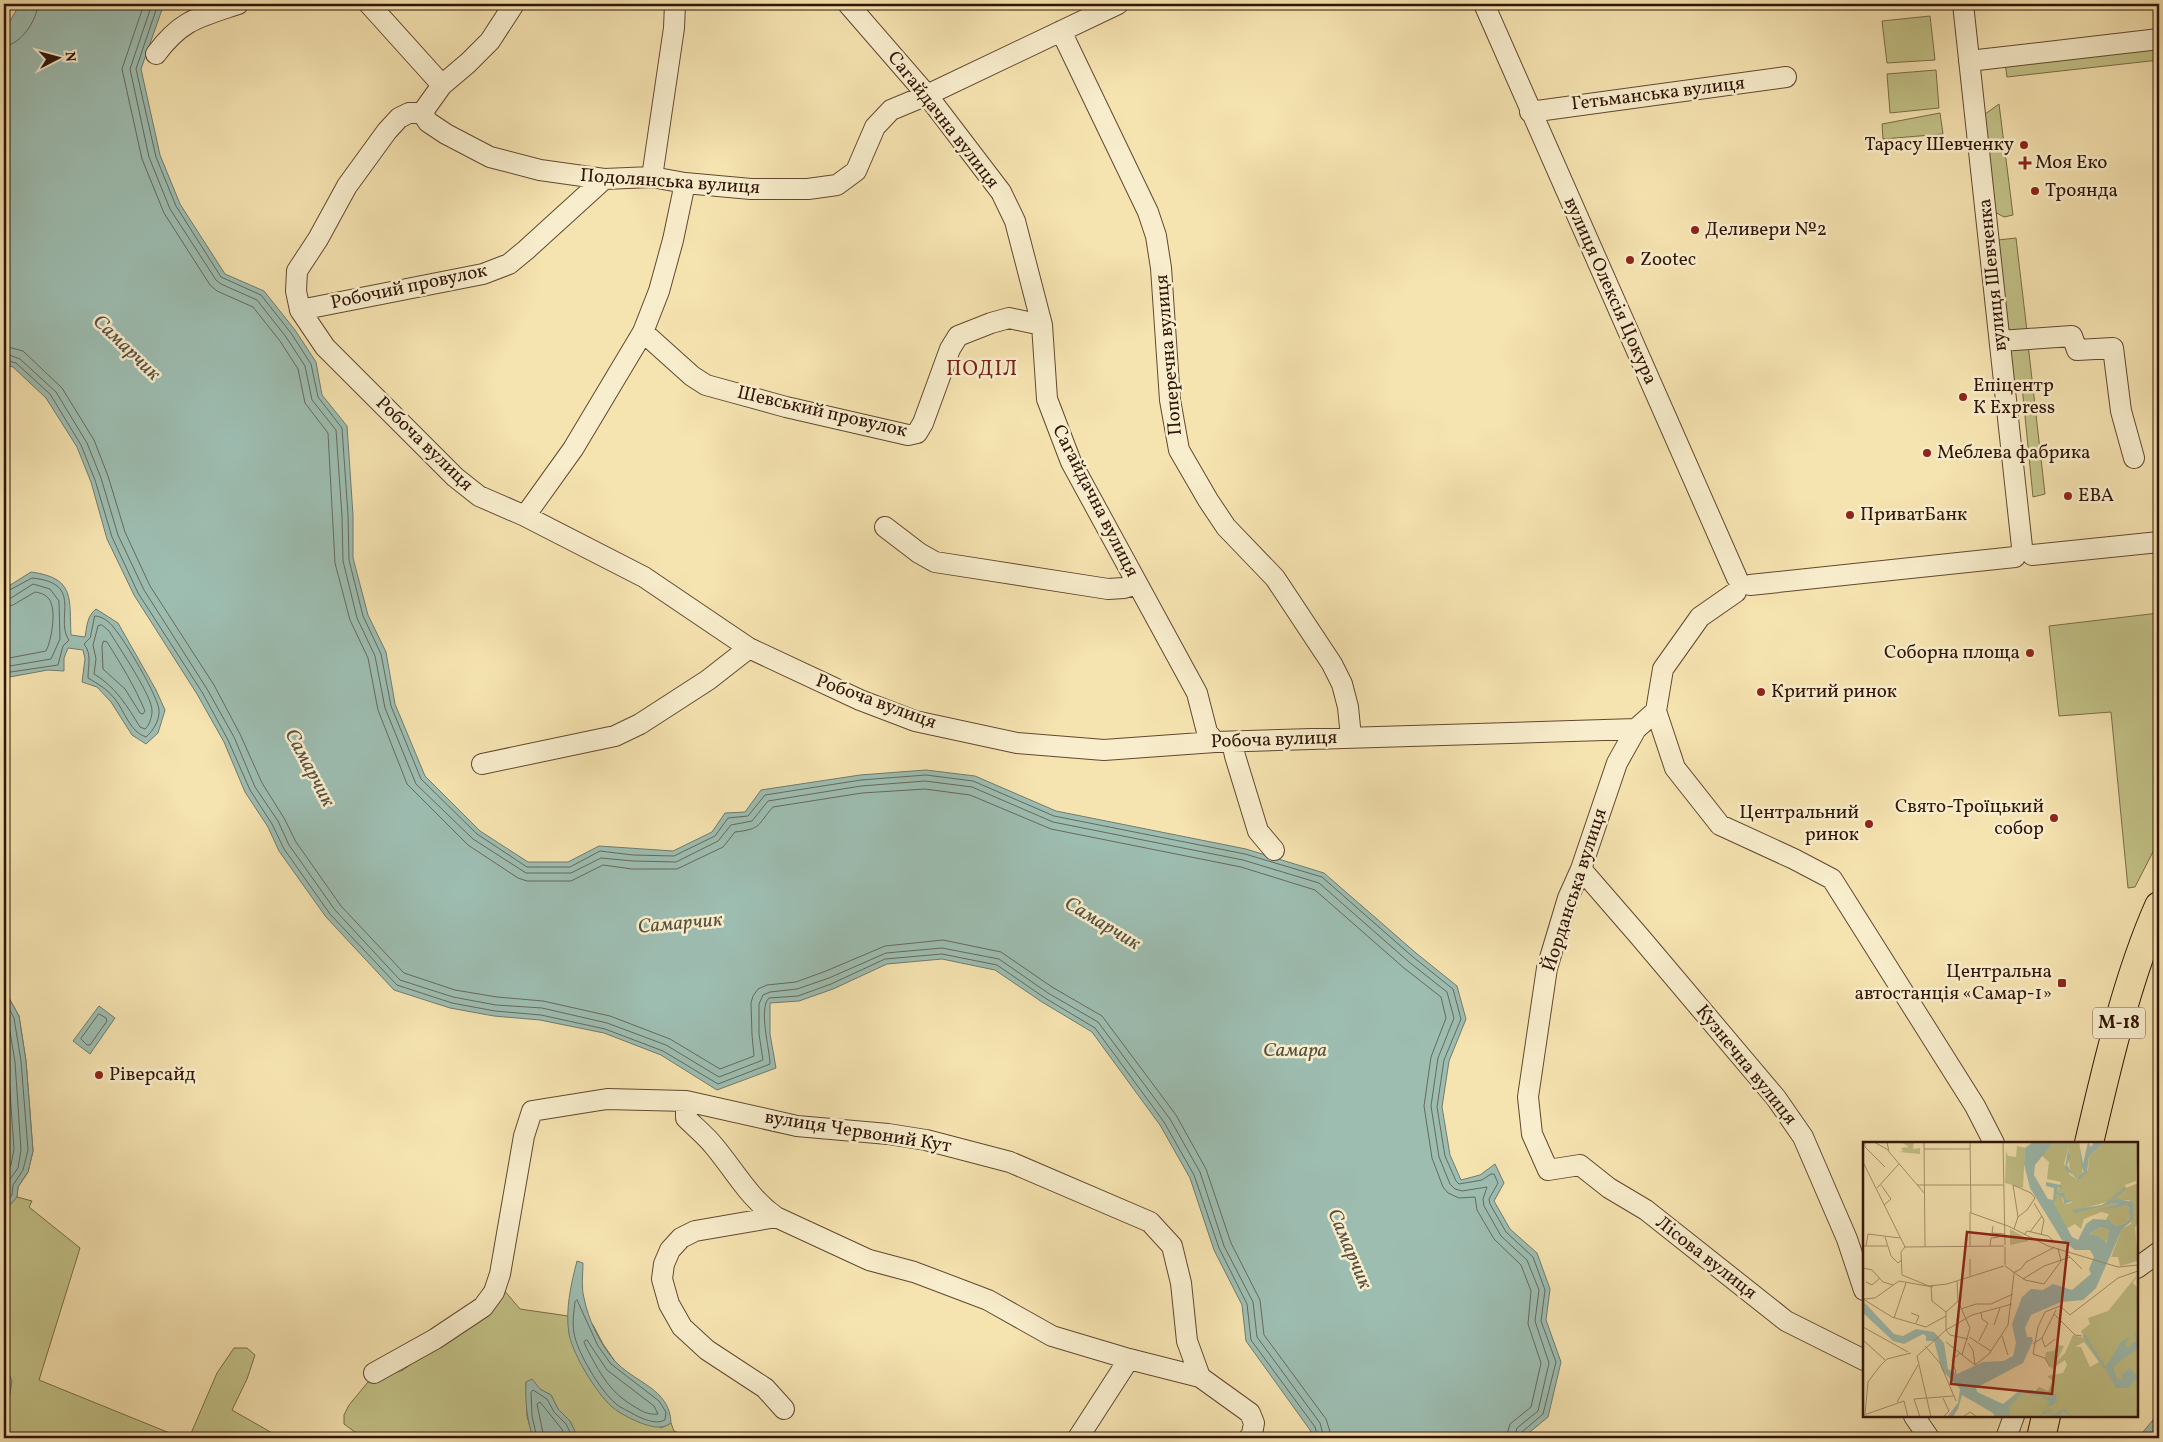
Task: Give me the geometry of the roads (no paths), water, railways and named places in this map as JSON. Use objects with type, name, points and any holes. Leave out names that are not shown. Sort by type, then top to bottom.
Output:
[{"type":"highway","name":"М-18","points":[[2089,1142],[2118,1028],[2142,951],[2159,906]]},
{"type":"highway","points":[[2041,1438],[2046,1417]]},
{"type":"street","points":[[156,54],[169,37],[193,19],[238,4]]},
{"type":"street","points":[[369,4],[442,85]]},
{"type":"street","points":[[300,310],[296,291],[297,271],[318,239],[347,186],[387,130],[399,118],[422,112],[442,85],[490,41],[514,4]]},
{"type":"street","points":[[652,177],[674,28],[675,4]]},
{"type":"street","name":"Сагайдачна вулиця","points":[[848,4],[927,95],[1001,192],[1015,221],[1042,324],[1046,399],[1071,462],[1197,694],[1208,732],[1224,742],[1235,756],[1258,831],[1274,850]]},
{"type":"street","name":"Подолянська вулиця","points":[[422,112],[428,122],[446,134],[490,157],[540,170],[604,178],[652,177],[685,183],[751,189],[808,189],[837,185],[856,171],[875,127],[891,110],[927,95],[1118,4]]},
{"type":"street","name":"вулиця Олексія Цокура","points":[[1484,4],[1530,112],[1741,585]]},
{"type":"street","name":"вулиця Шевченка","points":[[1963,4],[2023,553]]},
{"type":"street","name":"Поперечна вулиця","points":[[1061,31],[1148,212],[1156,236],[1161,268],[1170,400],[1179,450],[1226,527],[1274,578],[1332,664],[1342,684],[1348,707],[1351,737]]},
{"type":"street","points":[[1970,61],[2159,39]]},
{"type":"street","name":"Гетьманська вулиця","points":[[1530,112],[1786,77]]},
{"type":"street","name":"Робочий провулок","points":[[300,310],[483,274],[509,264],[550,230],[604,178]]},
{"type":"street","points":[[525,516],[573,449],[643,332],[659,291],[673,240],[685,183]]},
{"type":"street","name":"Робоча вулиця","points":[[300,310],[325,347],[455,477],[479,496],[525,516],[644,577],[749,648],[814,680],[915,721],[1017,743],[1104,750],[1224,742],[1636,729]]},
{"type":"street","name":"Шевський провулок","points":[[643,332],[692,376],[706,385],[786,407],[908,435],[917,433],[923,424],[950,349],[958,336],[991,322],[1009,318],[1042,324]]},
{"type":"street","points":[[2000,341],[2072,336],[2077,350],[2113,348],[2121,411],[2134,458]]},
{"type":"street","points":[[885,527],[919,553],[935,562],[1108,589],[1124,588],[1137,584]]},
{"type":"street","points":[[1993,1142],[1975,1106],[1832,879],[1794,859],[1720,825],[1675,768],[1656,711],[1664,669],[1700,617],[1741,585],[2023,553],[2159,542]]},
{"type":"street","points":[[482,764],[615,736],[640,724],[708,680],[749,648]]},
{"type":"street","name":"Йорданська вулиця","points":[[1548,1170],[1532,1134],[1528,1097],[1548,968],[1568,898],[1581,869],[1617,763],[1636,729],[1656,711]]},
{"type":"street","name":"Кузнечна вулиця","points":[[1581,869],[1776,1098],[1803,1137],[1847,1240],[1863,1287]]},
{"type":"street","name":"вулиця Червоний Кут","points":[[374,1373],[436,1339],[483,1307],[494,1292],[500,1274],[524,1136],[532,1111],[607,1099],[686,1101],[797,1126],[888,1134],[926,1140],[1010,1162],[1150,1222],[1172,1246],[1181,1283],[1187,1341],[1200,1377]]},
{"type":"street","points":[[686,1101],[686,1118],[714,1145],[741,1183],[763,1208],[776,1217],[869,1260],[914,1272],[988,1300],[1052,1336],[1129,1359],[1200,1377],[1250,1413],[1254,1423],[1252,1434],[1249,1438]]},
{"type":"street","name":"Лісова вулиця","points":[[1548,1170],[1580,1165],[1609,1188],[1646,1210],[1786,1321],[1863,1360]]},
{"type":"street","points":[[776,1217],[695,1231],[681,1238],[670,1250],[664,1264],[662,1279],[669,1304],[682,1328],[707,1350],[765,1388],[784,1409]]},
{"type":"street","points":[[2138,1267],[2159,1252]]},
{"type":"street","points":[[1078,1438],[1129,1359]]},
{"type":"street","points":[[1915,1417],[1929,1438]]},
{"type":"street","points":[[2006,1438],[2014,1417]]},
{"type":"water","name":"Самара","points":[[20,4],[164,4],[141,69],[160,155],[180,204],[225,274],[264,291],[295,330],[316,362],[322,395],[347,426],[353,515],[353,558],[368,615],[386,652],[395,704],[425,776],[480,831],[528,862],[568,862],[599,846],[673,851],[712,832],[725,813],[745,812],[761,790],[860,775],[926,770],[975,776],[1056,811],[1246,849],[1324,873],[1457,986],[1466,1019],[1449,1061],[1442,1107],[1450,1155],[1461,1180],[1480,1175],[1495,1164],[1504,1183],[1494,1201],[1510,1229],[1537,1253],[1550,1289],[1546,1320],[1561,1362],[1548,1417],[1525,1436],[1526,1438],[1314,1438],[1246,1341],[1242,1305],[1214,1250],[1190,1178],[1160,1125],[1092,1032],[1042,1002],[995,970],[942,959],[887,964],[833,989],[799,1001],[770,1003],[770,1034],[776,1068],[717,1090],[661,1055],[604,1033],[540,1020],[494,1016],[450,1008],[394,990],[326,917],[279,851],[268,827],[245,792],[224,742],[197,694],[134,595],[107,539],[91,482],[77,447],[46,398],[13,367],[4,364],[4,31]]},
{"type":"water","points":[[31,572],[56,579],[63,585],[69,601],[71,635],[85,637],[89,618],[96,609],[118,623],[156,690],[165,710],[158,733],[146,744],[132,735],[111,702],[97,687],[82,682],[85,659],[83,650],[68,648],[64,658],[64,671],[48,670],[4,678],[4,589]]},
{"type":"water","points":[[4,989],[19,1016],[26,1061],[33,1151],[28,1172],[18,1187],[17,1197],[4,1212]]},
{"type":"water","points":[[99,1006],[115,1018],[90,1054],[73,1041]]},
{"type":"water","points":[[577,1261],[583,1263],[582,1285],[584,1298],[588,1314],[599,1339],[622,1368],[658,1394],[669,1411],[671,1423],[655,1427],[634,1420],[615,1410],[605,1400],[586,1373],[571,1343],[568,1325],[569,1297]]},
{"type":"water","points":[[4,1366],[12,1381],[4,1431]]},
{"type":"water","points":[[532,1379],[540,1389],[551,1395],[558,1409],[570,1421],[578,1438],[533,1438],[526,1397],[526,1382]]},
{"type":"water","points":[[2159,1408],[2159,1438],[2138,1438],[2153,1420]]},
{"type":"place","name":"Тарасу Шевченку","points":[[2024,145]]},
{"type":"place","name":"Моя Еко","points":[[2025,163]]},
{"type":"place","name":"Троянда","points":[[2035,191]]},
{"type":"place","name":"Деливери №2","points":[[1695,230]]},
{"type":"place","name":"Zootec","points":[[1630,260]]},
{"type":"place","name":"Епіцентр К Express","points":[[1963,397]]},
{"type":"place","name":"Меблева фабрика","points":[[1927,453]]},
{"type":"place","name":"ЕВА","points":[[2068,496]]},
{"type":"place","name":"ПриватБанк","points":[[1850,515]]},
{"type":"place","name":"Соборна площа","points":[[2030,653]]},
{"type":"place","name":"Критий ринок","points":[[1761,692]]},
{"type":"place","name":"Свято-Троїцький собор","points":[[2054,818]]},
{"type":"place","name":"Центральний ринок","points":[[1869,824]]},
{"type":"place","name":"Центральна автостанція «Самар-1»","points":[[2062,983]]},
{"type":"place","name":"Ріверсайд","points":[[99,1075]]},
{"type":"district","name":"ПОДІЛ","points":[[982,369]]},
{"type":"water label","name":"Самарчик","points":[[126,348]]},
{"type":"water label","name":"Самарчик","points":[[309,768]]},
{"type":"water label","name":"Самарчик","points":[[680,924]]},
{"type":"water label","name":"Самарчик","points":[[1102,924]]},
{"type":"water label","name":"Самарчик","points":[[1349,1249]]}]
